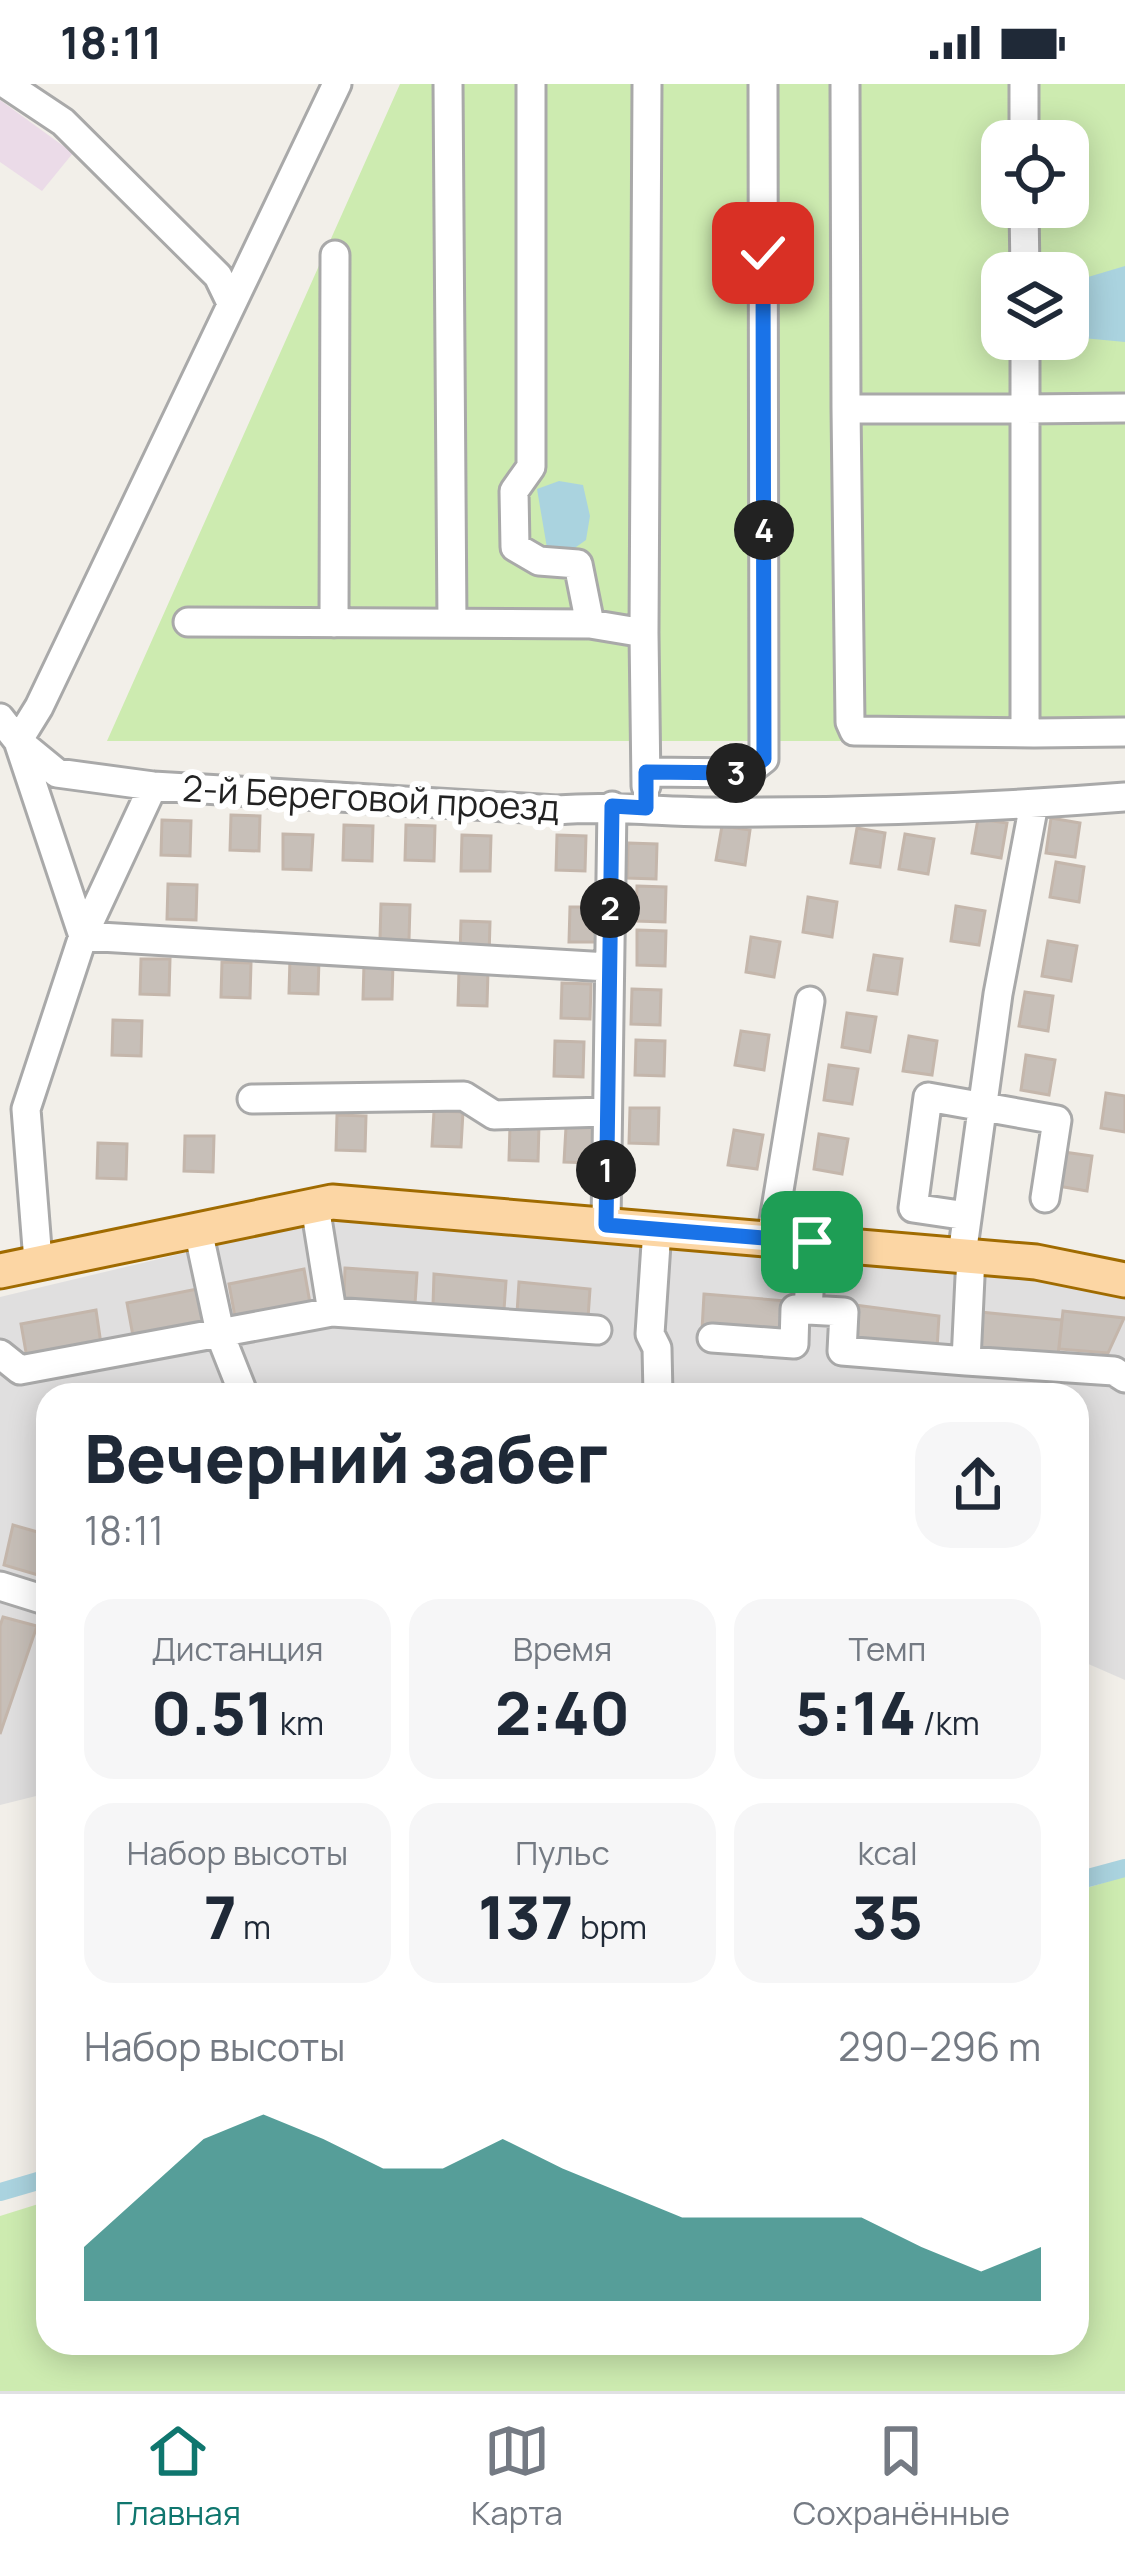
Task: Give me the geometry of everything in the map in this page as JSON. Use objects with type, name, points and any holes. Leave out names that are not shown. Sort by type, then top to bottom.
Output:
[{"type":"main road","points":[[0,1271],[332,1202],[1036,1262],[1125,1280]]},
{"type":"street","points":[[6,84],[63,122],[218,276],[231,303]]},
{"type":"street","points":[[83,936],[18,741],[39,707],[337,84]]},
{"type":"street","points":[[448,84],[452,623]]},
{"type":"street","points":[[531,84],[530,467],[514,491],[515,547],[538,560],[578,564],[590,624]]},
{"type":"street","points":[[646,808],[647,84]]},
{"type":"street","points":[[646,772],[746,773],[764,759],[763,84]]},
{"type":"street","points":[[845,84],[850,722],[854,731],[1125,732]]},
{"type":"street","points":[[1024,84],[1024,120]]},
{"type":"street","points":[[334,254],[334,622]]},
{"type":"street","points":[[1025,360],[1025,725],[1034,734]]},
{"type":"street","points":[[846,409],[1125,408]]},
{"type":"street","points":[[188,622],[590,624],[644,633]]},
{"type":"street","name":"2-й Береговой проезд","points":[[0,718],[18,741],[57,773],[153,786],[557,811],[612,806],[701,812],[1034,805],[1125,797]]},
{"type":"street","points":[[38,1261],[26,1109],[83,936],[153,786]]},
{"type":"street","points":[[966,1361],[968,1216],[1034,805]]},
{"type":"street","points":[[606,1225],[612,806]]},
{"type":"street","points":[[83,936],[608,967]]},
{"type":"street","points":[[771,1239],[810,1001]]},
{"type":"street","points":[[252,1099],[464,1096],[494,1115],[607,1112]]},
{"type":"street","points":[[968,1216],[913,1208],[928,1097],[1057,1120],[1045,1198]]},
{"type":"street","points":[[315,1206],[332,1312]]},
{"type":"street","points":[[657,1229],[650,1334],[656,1348],[657,1383]]},
{"type":"street","points":[[198,1230],[220,1332],[239,1383]]},
{"type":"street","points":[[808,1310],[812,1242]]},
{"type":"street","points":[[712,1337],[794,1344],[795,1309],[844,1312],[842,1351],[1114,1371],[1125,1378]]},
{"type":"street","points":[[0,1354],[20,1370],[332,1312],[597,1330]]},
{"type":"street","points":[[0,1586],[36,1597]]},
{"type":"shaded area","points":[[0,100],[73,153],[42,191],[0,162]]},
{"type":"shaded area","points":[[322,1220],[400,1220],[1028,1269],[1125,1293],[1125,1680],[1089,1664],[1089,1383],[36,1383],[36,1796],[0,1805],[0,1297]]},
{"type":"green space","points":[[400,84],[1125,84],[1125,741],[107,741]]},
{"type":"green space","points":[[1125,1876],[1125,2391],[0,2391],[0,2216],[36,2205],[36,2355],[1089,2355],[1089,1887]]},
{"type":"water","points":[[1125,266],[1125,342],[1089,339],[1089,277]]},
{"type":"water","points":[[559,481],[583,485],[590,516],[586,540],[569,552],[547,548],[537,489]]},
{"type":"building","points":[[231,815],[260,816],[259,851],[230,850]]},
{"type":"building","points":[[1051,818],[1080,823],[1075,857],[1046,853]]},
{"type":"building","points":[[978,819],[1007,823],[1001,858],[972,853]]},
{"type":"building","points":[[162,820],[191,821],[190,856],[161,855]]},
{"type":"building","points":[[344,825],[373,826],[372,861],[343,860]]},
{"type":"building","points":[[406,825],[435,826],[434,861],[405,860]]},
{"type":"building","points":[[722,826],[750,830],[745,865],[716,860]]},
{"type":"building","points":[[857,828],[885,833],[880,867],[851,863]]},
{"type":"building","points":[[283,834],[313,835],[311,870],[283,869]]},
{"type":"building","points":[[905,834],[934,839],[928,874],[899,869]]},
{"type":"building","points":[[462,835],[491,836],[490,871],[461,871]]},
{"type":"building","points":[[557,835],[586,836],[585,871],[556,870]]},
{"type":"building","points":[[628,843],[657,844],[656,879],[627,878]]},
{"type":"building","points":[[1056,862],[1084,867],[1079,902],[1050,897]]},
{"type":"building","points":[[168,884],[197,885],[196,920],[167,919]]},
{"type":"building","points":[[637,886],[666,887],[665,922],[636,921]]},
{"type":"building","points":[[808,897],[837,902],[832,937],[803,932]]},
{"type":"building","points":[[381,904],[410,905],[409,940],[380,939]]},
{"type":"building","points":[[956,906],[985,911],[979,945],[951,941]]},
{"type":"building","points":[[570,907],[599,907],[598,942],[569,942]]},
{"type":"building","points":[[461,921],[490,922],[489,957],[460,956]]},
{"type":"building","points":[[637,930],[666,931],[665,966],[637,965]]},
{"type":"building","points":[[751,937],[780,942],[774,977],[746,972]]},
{"type":"building","points":[[1048,941],[1077,946],[1071,981],[1042,976]]},
{"type":"building","points":[[874,955],[902,959],[897,994],[868,990]]},
{"type":"building","points":[[290,958],[319,959],[318,994],[289,993]]},
{"type":"building","points":[[141,959],[170,959],[169,995],[140,994]]},
{"type":"building","points":[[222,962],[251,963],[250,998],[221,997]]},
{"type":"building","points":[[364,964],[393,964],[392,999],[363,999]]},
{"type":"building","points":[[459,970],[488,971],[487,1006],[458,1005]]},
{"type":"building","points":[[562,983],[591,984],[590,1019],[561,1018]]},
{"type":"building","points":[[632,989],[661,990],[660,1025],[631,1024]]},
{"type":"building","points":[[1025,992],[1053,996],[1048,1031],[1019,1026]]},
{"type":"building","points":[[847,1013],[876,1017],[870,1052],[842,1047]]},
{"type":"building","points":[[113,1020],[142,1021],[141,1056],[112,1055]]},
{"type":"building","points":[[741,1031],[769,1035],[764,1070],[735,1065]]},
{"type":"building","points":[[909,1036],[937,1041],[932,1075],[903,1071]]},
{"type":"building","points":[[636,1040],[665,1041],[664,1076],[635,1075]]},
{"type":"building","points":[[555,1041],[584,1042],[583,1077],[554,1076]]},
{"type":"building","points":[[1026,1055],[1055,1060],[1049,1095],[1021,1090]]},
{"type":"building","points":[[829,1065],[858,1069],[852,1104],[824,1100]]},
{"type":"building","points":[[1106,1093],[1125,1096],[1125,1132],[1101,1128]]},
{"type":"building","points":[[630,1108],[659,1108],[658,1144],[629,1143]]},
{"type":"building","points":[[434,1111],[463,1112],[461,1147],[432,1146]]},
{"type":"building","points":[[337,1115],[366,1116],[365,1151],[336,1150]]},
{"type":"building","points":[[510,1125],[539,1126],[538,1161],[509,1160]]},
{"type":"building","points":[[566,1127],[595,1127],[593,1163],[564,1162]]},
{"type":"building","points":[[734,1130],[763,1135],[757,1169],[728,1165]]},
{"type":"building","points":[[819,1134],[848,1139],[842,1174],[814,1169]]},
{"type":"building","points":[[185,1136],[214,1136],[213,1172],[184,1171]]},
{"type":"building","points":[[98,1143],[127,1144],[126,1179],[97,1178]]},
{"type":"building","points":[[1064,1152],[1092,1156],[1087,1191],[1058,1186]]},
{"type":"building","points":[[345,1268],[417,1273],[415,1304],[344,1299]]},
{"type":"building","points":[[304,1269],[310,1303],[235,1317],[229,1284]]},
{"type":"building","points":[[434,1274],[506,1281],[504,1310],[433,1305]]},
{"type":"building","points":[[519,1282],[590,1289],[588,1318],[517,1313]]},
{"type":"building","points":[[202,1288],[207,1322],[133,1336],[127,1303]]},
{"type":"building","points":[[704,1294],[787,1301],[785,1335],[702,1330]]},
{"type":"building","points":[[855,1305],[939,1316],[937,1349],[854,1343]]},
{"type":"building","points":[[96,1310],[101,1344],[27,1358],[21,1324]]},
{"type":"building","points":[[1063,1311],[1124,1318],[1108,1353],[1059,1349]]},
{"type":"building","points":[[980,1312],[1062,1320],[1058,1355],[977,1348]]},
{"type":"building","points":[[13,1525],[36,1532],[36,1574],[4,1565]]},
{"type":"building","points":[[3,1617],[36,1626],[0,1734]]},
{"type":"waterway","points":[[1089,1878],[1125,1868]]},
{"type":"waterway","points":[[0,2192],[36,2182]]},
{"type":"route","points":[[763,253],[764,759],[746,773],[646,772],[646,808],[612,806],[606,1225],[812,1242]]}]
